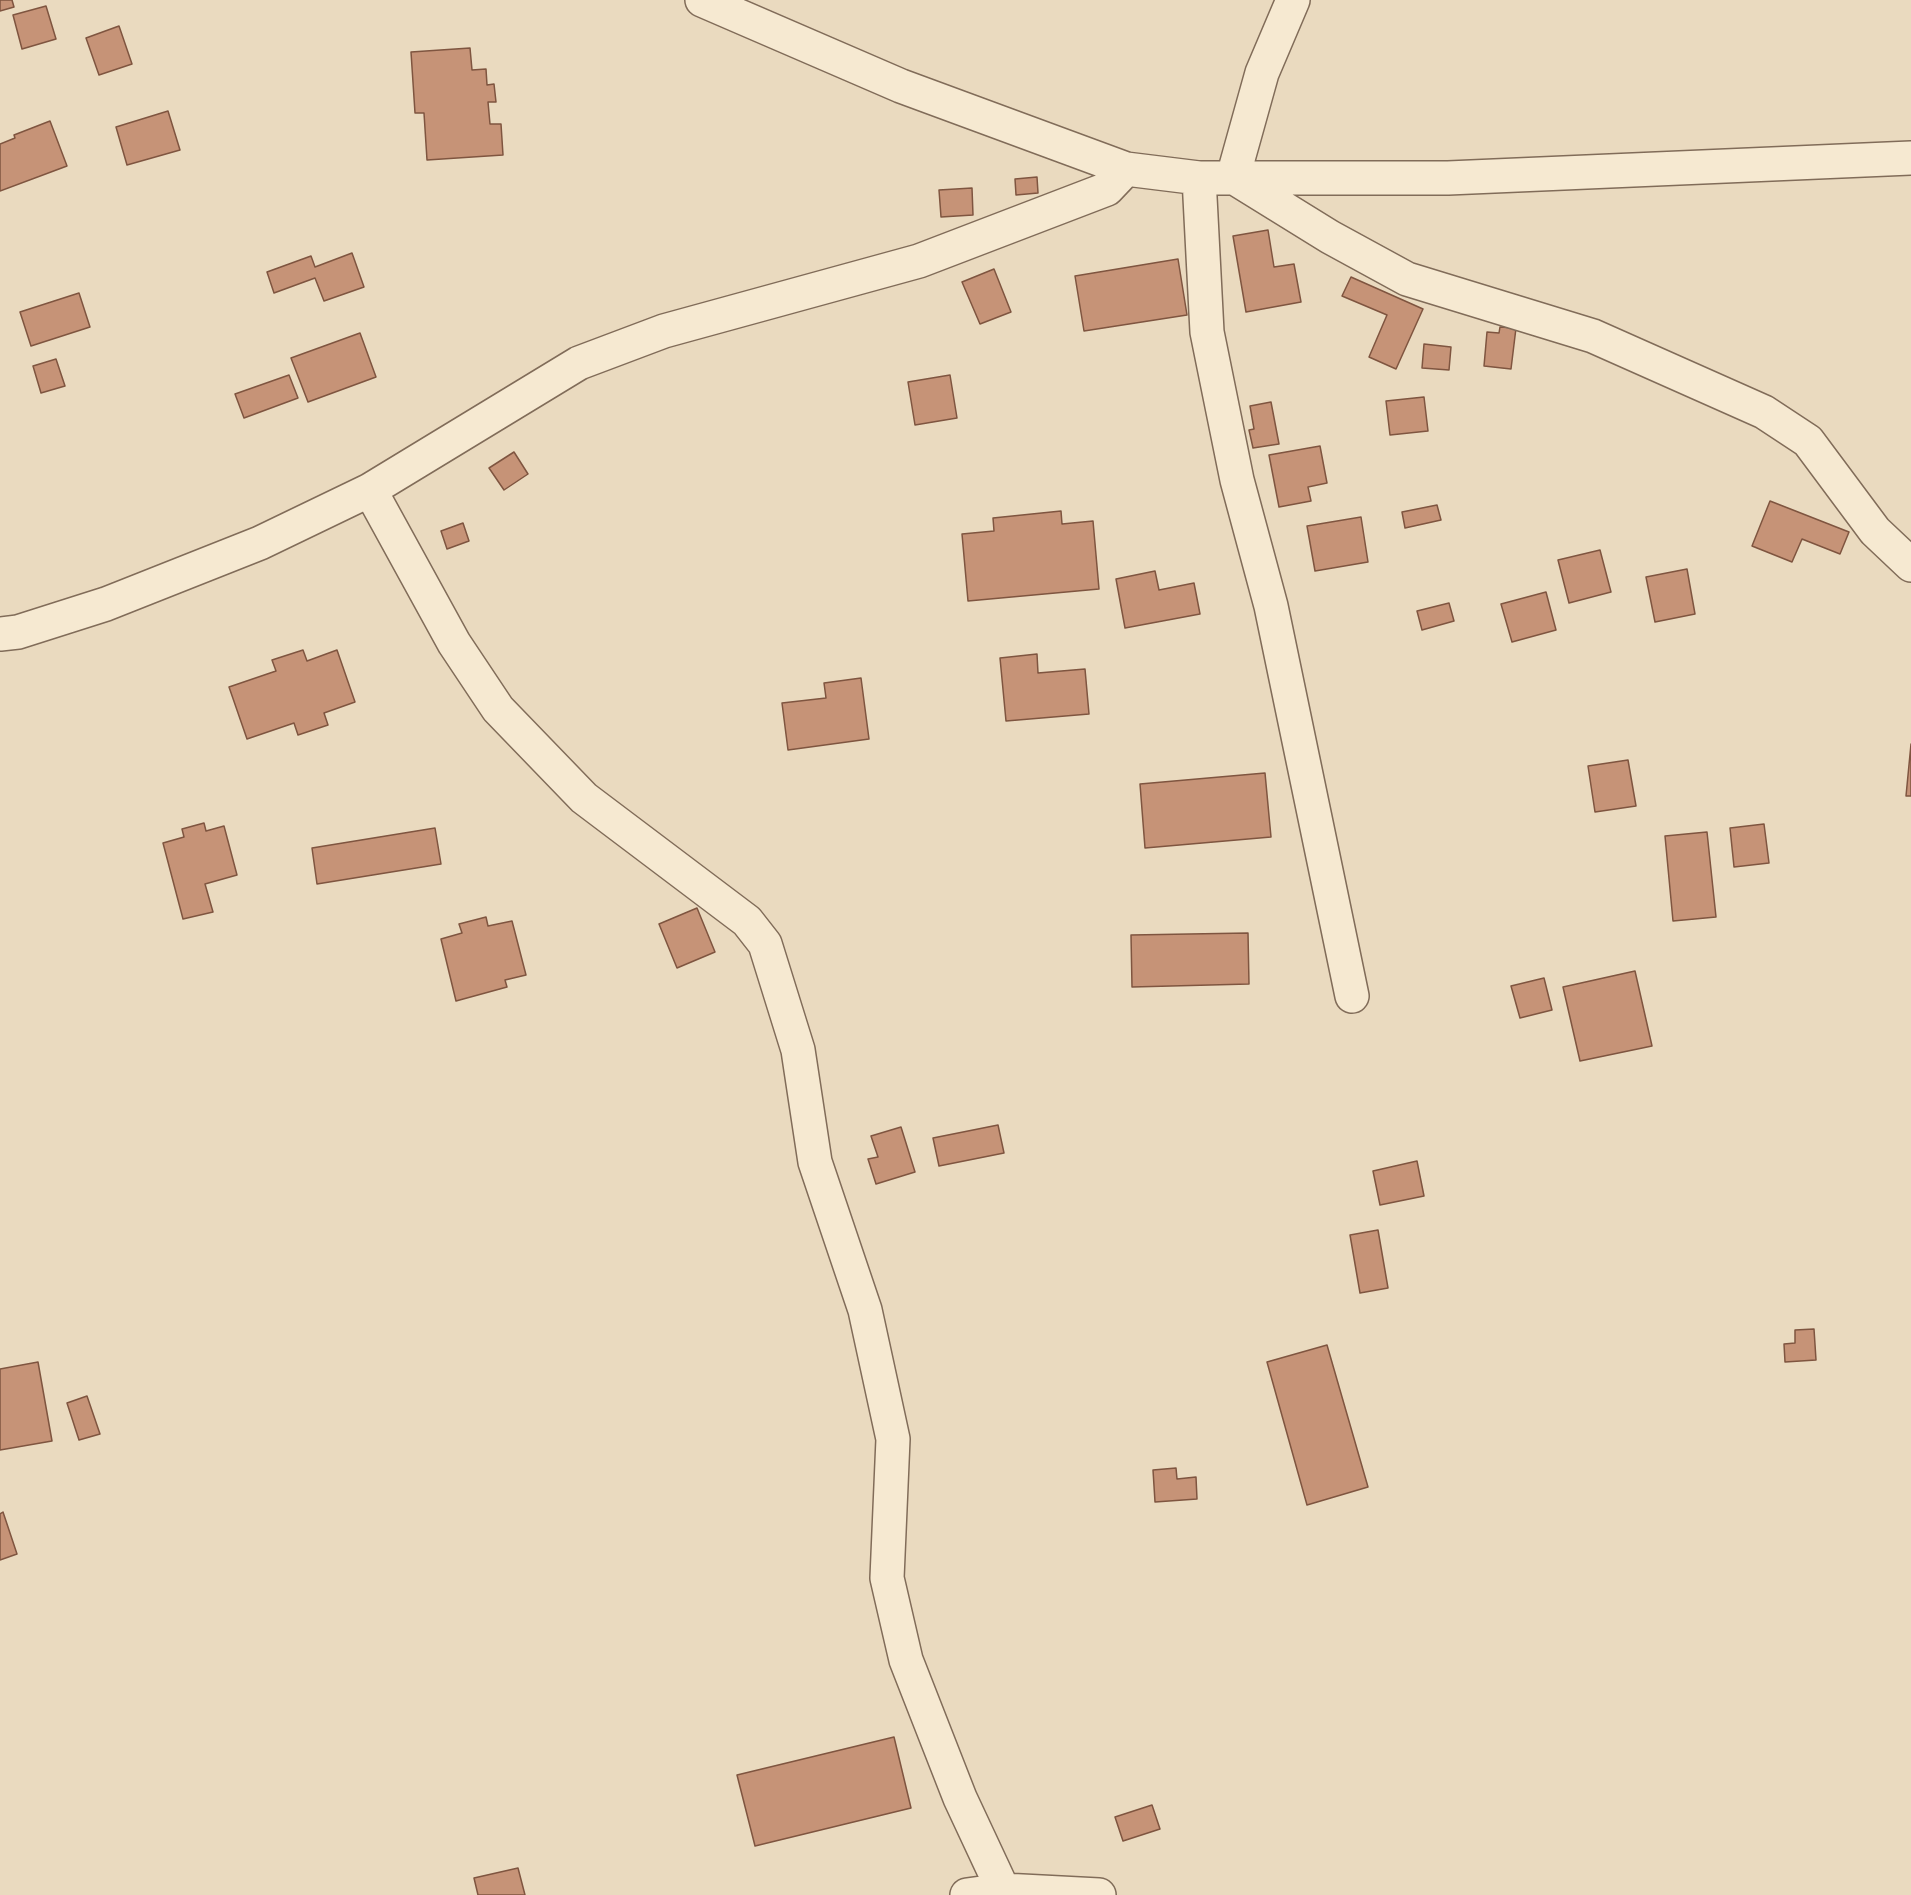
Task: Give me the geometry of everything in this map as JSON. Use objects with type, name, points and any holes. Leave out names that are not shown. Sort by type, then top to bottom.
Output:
[{"type":"street","points":[[702,0],[901,86],[1125,169],[1199,178],[1448,178],[1911,158]]},
{"type":"street","points":[[1233,177],[1262,73],[1293,0]]},
{"type":"street","points":[[0,634],[18,632],[106,604],[260,543],[370,490],[579,363],[663,331],[919,261],[1107,189],[1125,169]]},
{"type":"street","points":[[1233,177],[1330,237],[1407,279],[1593,336],[1764,412],[1808,441],[1875,531],[1911,565]]},
{"type":"street","points":[[1199,178],[1208,332],[1237,480],[1271,606],[1352,996]]},
{"type":"street","points":[[370,490],[454,643],[498,709],[584,798],[747,921],[765,944],[798,1050],[815,1162],[865,1310],[893,1439],[887,1578],[906,1660],[960,1798],[1003,1890]]},
{"type":"street","points":[[967,1895],[1003,1890],[1099,1895]]},
{"type":"building","points":[[0,0],[12,0],[14,7],[0,11]]},
{"type":"building","points":[[46,6],[56,39],[22,49],[13,15]]},
{"type":"building","points":[[119,26],[132,64],[99,75],[86,38]]},
{"type":"building","points":[[470,48],[472,70],[486,69],[487,85],[494,84],[496,102],[488,102],[490,124],[501,124],[503,155],[427,160],[424,113],[415,113],[411,52]]},
{"type":"building","points":[[168,111],[180,150],[127,165],[116,127]]},
{"type":"building","points":[[50,121],[67,166],[0,191],[0,144],[15,138],[14,135]]},
{"type":"building","points":[[1037,177],[1038,193],[1016,195],[1015,179]]},
{"type":"building","points":[[972,188],[973,215],[941,217],[939,190]]},
{"type":"building","points":[[1268,230],[1274,267],[1294,264],[1301,302],[1246,312],[1233,236]]},
{"type":"building","points":[[352,253],[364,287],[324,301],[315,278],[274,293],[267,272],[311,256],[315,267]]},
{"type":"building","points":[[1178,259],[1187,315],[1084,331],[1075,276]]},
{"type":"building","points":[[994,269],[1011,312],[980,324],[962,282]]},
{"type":"building","points":[[1351,277],[1423,309],[1396,369],[1369,357],[1387,315],[1342,296]]},
{"type":"building","points":[[79,293],[90,327],[31,346],[20,312]]},
{"type":"building","points":[[1500,327],[1516,328],[1511,369],[1484,366],[1487,332],[1499,333]]},
{"type":"building","points":[[360,333],[376,377],[308,402],[291,358]]},
{"type":"building","points":[[1424,344],[1451,347],[1449,370],[1422,368]]},
{"type":"building","points":[[56,359],[65,386],[41,393],[33,366]]},
{"type":"building","points":[[289,375],[298,398],[244,418],[235,394]]},
{"type":"building","points":[[950,375],[957,418],[915,425],[908,382]]},
{"type":"building","points":[[1424,397],[1428,431],[1390,435],[1386,401]]},
{"type":"building","points":[[1271,402],[1279,444],[1253,448],[1249,430],[1254,429],[1250,406]]},
{"type":"building","points":[[1320,446],[1327,483],[1308,487],[1311,501],[1279,507],[1269,455]]},
{"type":"building","points":[[514,452],[528,474],[504,490],[489,468]]},
{"type":"building","points":[[1770,501],[1849,532],[1840,554],[1802,539],[1792,562],[1752,546]]},
{"type":"building","points":[[1437,505],[1441,520],[1405,528],[1402,512]]},
{"type":"building","points":[[1061,511],[1062,524],[1093,521],[1099,589],[968,601],[962,534],[994,531],[993,518]]},
{"type":"building","points":[[1361,517],[1368,562],[1315,571],[1307,526]]},
{"type":"building","points":[[463,523],[469,541],[447,549],[441,531]]},
{"type":"building","points":[[1600,550],[1611,592],[1569,603],[1558,560]]},
{"type":"building","points":[[1687,569],[1695,614],[1655,622],[1646,577]]},
{"type":"building","points":[[1155,571],[1159,590],[1194,583],[1200,614],[1125,628],[1116,579]]},
{"type":"building","points":[[1546,592],[1556,630],[1512,642],[1501,604]]},
{"type":"building","points":[[1449,603],[1454,621],[1422,630],[1417,611]]},
{"type":"building","points":[[303,650],[307,661],[337,650],[355,702],[324,713],[328,725],[298,735],[294,723],[247,739],[229,687],[276,671],[272,660]]},
{"type":"building","points":[[1037,654],[1038,673],[1085,669],[1089,714],[1006,721],[1000,658]]},
{"type":"building","points":[[861,678],[869,739],[788,750],[782,703],[826,698],[824,683]]},
{"type":"building","points":[[1911,744],[1911,796],[1906,796]]},
{"type":"building","points":[[1628,760],[1636,806],[1595,812],[1588,766]]},
{"type":"building","points":[[1265,773],[1271,837],[1145,848],[1140,784]]},
{"type":"building","points":[[204,823],[206,831],[224,826],[237,875],[205,884],[213,912],[183,919],[163,843],[184,837],[182,829]]},
{"type":"building","points":[[1764,824],[1769,863],[1734,867],[1730,828]]},
{"type":"building","points":[[435,828],[441,864],[317,884],[312,848]]},
{"type":"building","points":[[1707,832],[1716,917],[1673,921],[1665,836]]},
{"type":"building","points":[[697,908],[715,952],[677,968],[659,924]]},
{"type":"building","points":[[486,917],[488,926],[512,921],[526,975],[505,980],[507,987],[456,1001],[441,939],[462,933],[459,924]]},
{"type":"building","points":[[1248,933],[1249,984],[1132,987],[1131,935]]},
{"type":"building","points":[[1635,971],[1652,1046],[1580,1061],[1563,987]]},
{"type":"building","points":[[1544,978],[1552,1010],[1520,1018],[1511,986]]},
{"type":"building","points":[[998,1125],[1004,1153],[939,1166],[933,1138]]},
{"type":"building","points":[[901,1127],[915,1172],[876,1184],[868,1159],[878,1157],[871,1136]]},
{"type":"building","points":[[1417,1161],[1424,1196],[1380,1205],[1373,1171]]},
{"type":"building","points":[[1378,1230],[1388,1288],[1360,1293],[1350,1235]]},
{"type":"building","points":[[1814,1329],[1816,1360],[1785,1362],[1784,1344],[1795,1343],[1795,1330]]},
{"type":"building","points":[[1327,1345],[1368,1487],[1307,1505],[1267,1362]]},
{"type":"building","points":[[38,1362],[52,1441],[0,1450],[0,1369]]},
{"type":"building","points":[[87,1396],[100,1434],[79,1440],[67,1403]]},
{"type":"building","points":[[1176,1468],[1177,1479],[1196,1477],[1197,1499],[1155,1502],[1153,1470]]},
{"type":"building","points":[[3,1512],[17,1554],[0,1560],[0,1514]]},
{"type":"building","points":[[894,1737],[911,1808],[755,1846],[737,1775]]},
{"type":"building","points":[[1152,1805],[1160,1829],[1123,1841],[1115,1817]]},
{"type":"building","points":[[518,1868],[525,1895],[478,1895],[474,1878]]}]
